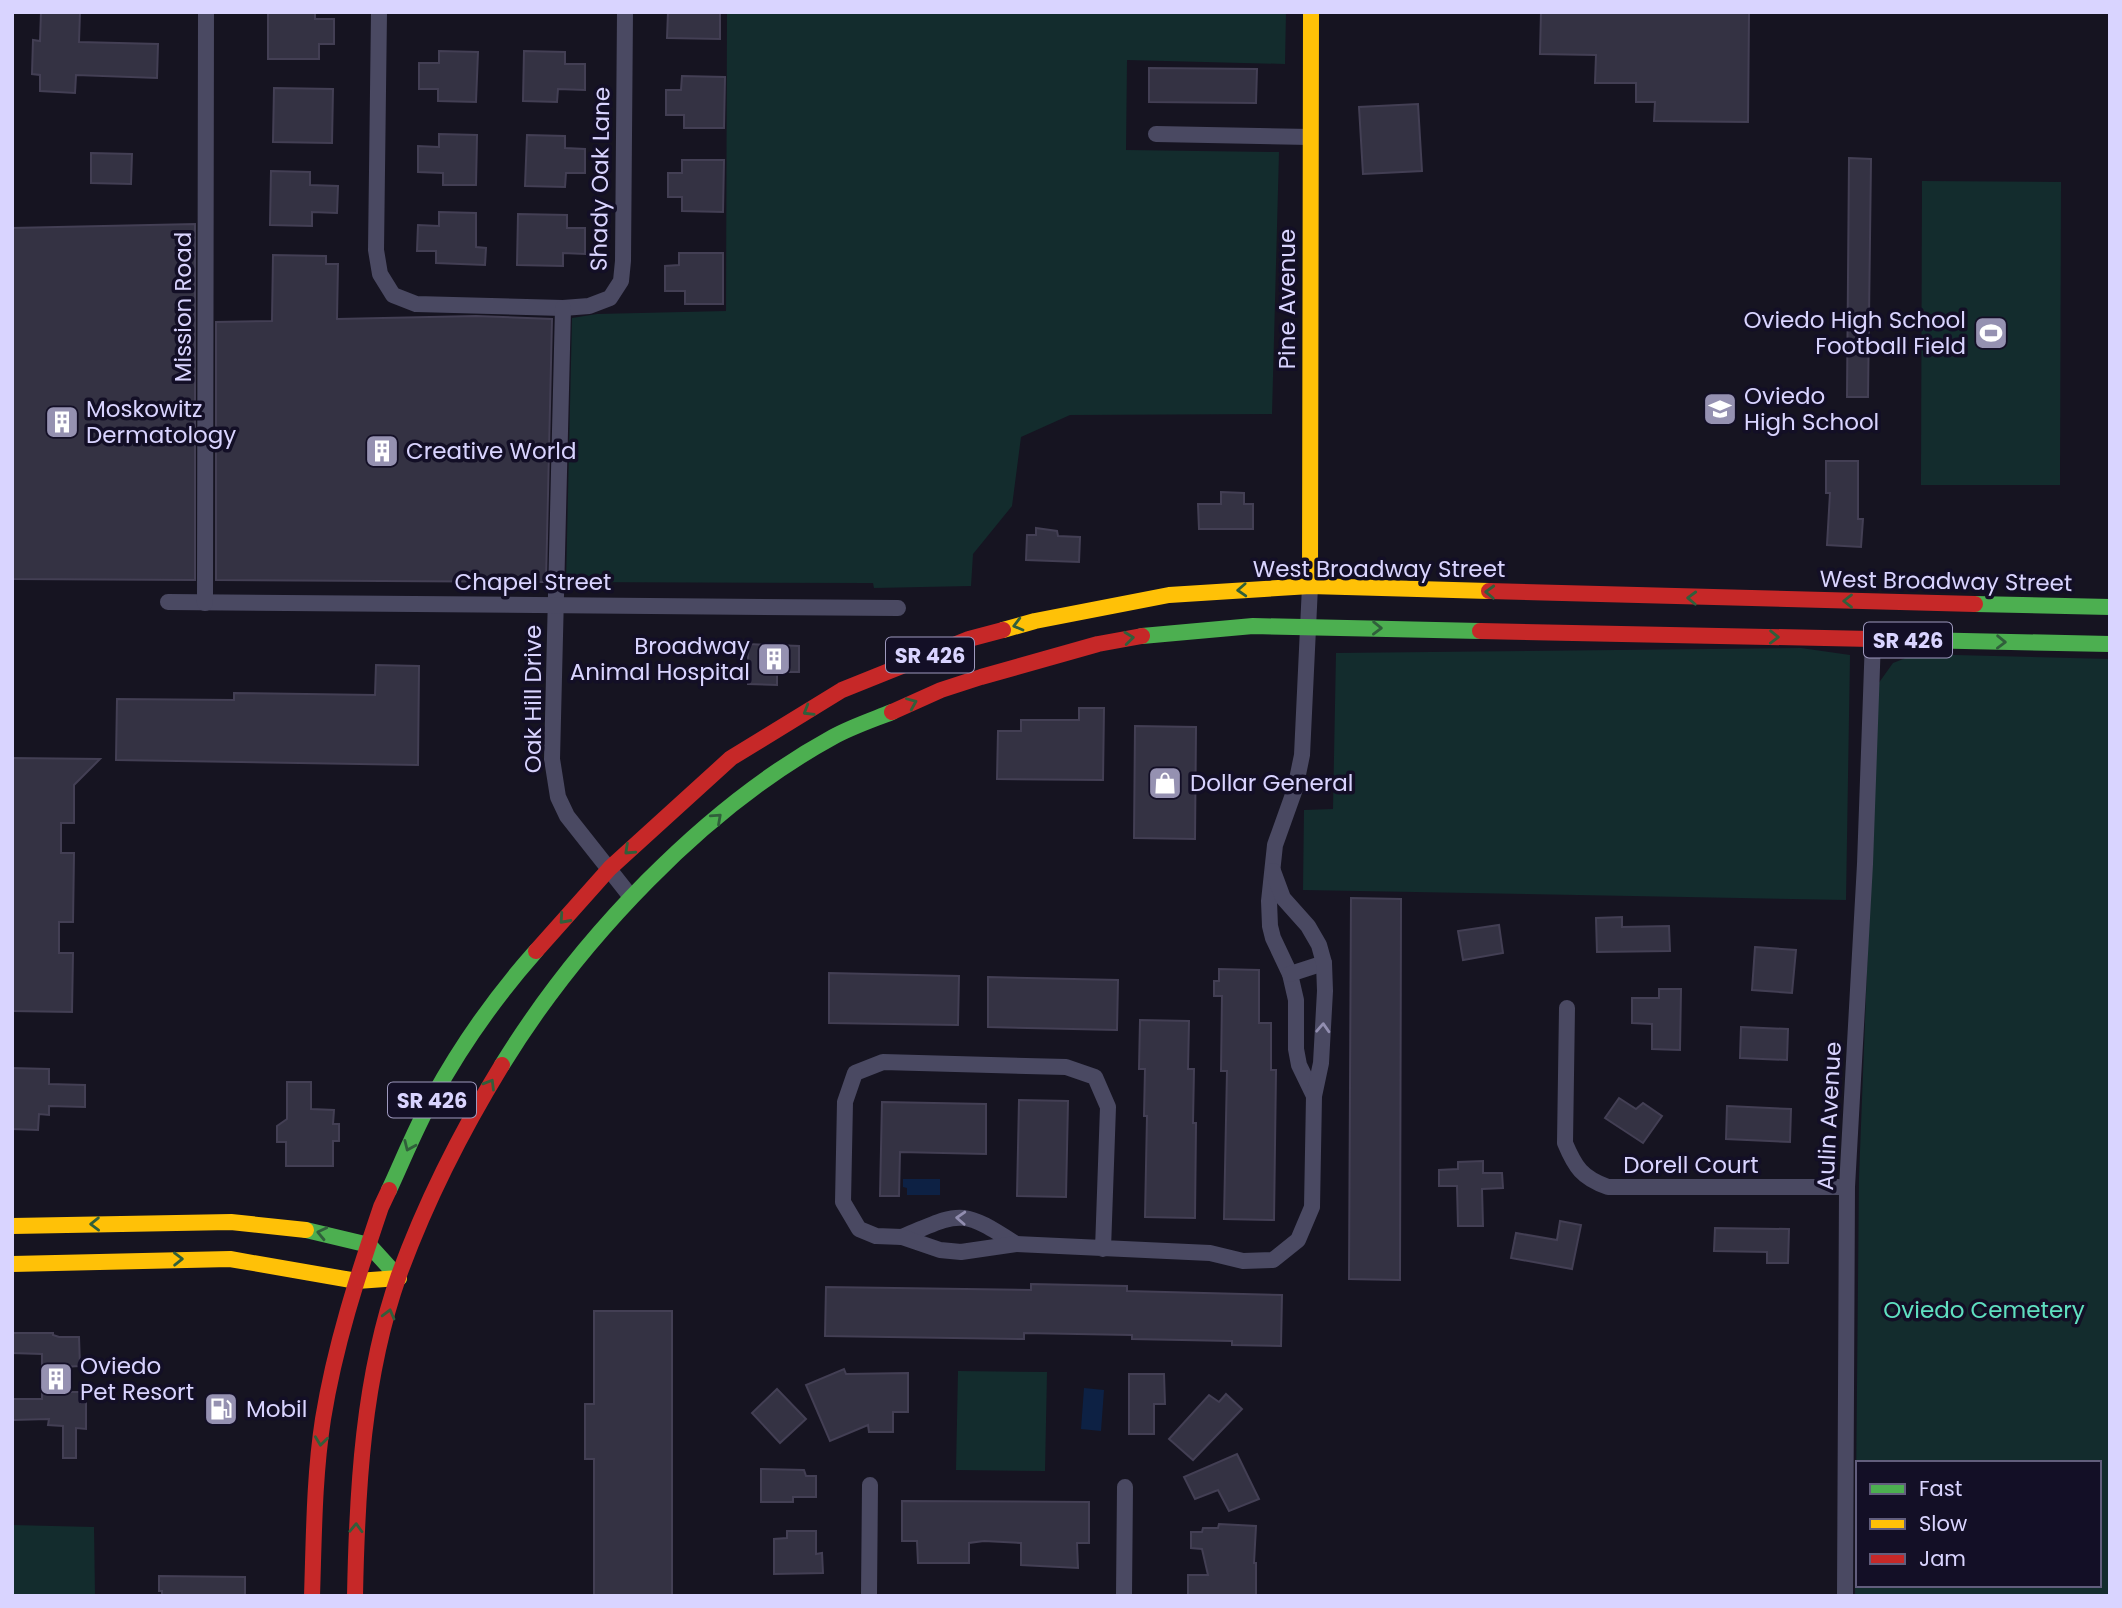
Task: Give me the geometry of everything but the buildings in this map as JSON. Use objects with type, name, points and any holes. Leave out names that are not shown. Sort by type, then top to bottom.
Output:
[{"type":"main road","name":"Pine Avenue","points":[[1310,586],[1311,12]]},
{"type":"main road","name":"West Broadway Street","points":[[312,1596],[315,1493],[324,1419],[343,1321],[381,1207],[433,1097],[514,976],[610,868],[731,758],[842,690],[969,639],[1035,621],[1169,595],[1310,586],[2110,607]]},
{"type":"main road","points":[[1706,636],[1731,623],[1762,619],[1785,600]]},
{"type":"main road","points":[[1872,639],[1896,621],[1930,617],[1944,603]]},
{"type":"main road","name":"SR 426","points":[[355,1596],[356,1515],[365,1426],[384,1332],[399,1278],[418,1226],[449,1157],[505,1059],[568,972],[631,897],[742,796],[831,737],[958,684],[1114,640],[1254,626],[2110,644]]},
{"type":"main road","points":[[12,1226],[231,1222],[316,1231],[369,1245],[399,1278]]},
{"type":"main road","points":[[12,1264],[230,1259],[357,1281],[399,1278]]},
{"type":"street","name":"Mission Road","points":[[205,603],[206,12]]},
{"type":"street","name":"Shady Oak Lane","points":[[379,12],[376,250],[380,274],[393,295],[416,304],[563,308],[589,306],[610,298],[621,281],[624,261],[625,12]]},
{"type":"street","points":[[1156,134],[1310,137]]},
{"type":"street","name":"Oak Hill Drive","points":[[563,308],[552,759],[558,797],[567,816],[631,897]]},
{"type":"street","points":[[1310,586],[1302,755],[1295,789],[1275,845],[1269,901],[1273,938],[1290,974],[1296,1000],[1296,1049],[1299,1065],[1314,1096]]},
{"type":"street","name":"Chapel Street","points":[[168,602],[898,608]]},
{"type":"street","name":"Aulin Avenue","points":[[1845,1596],[1847,1188],[1865,864],[1872,639]]},
{"type":"street","points":[[1103,1249],[1108,1107],[1095,1077],[1066,1067],[883,1062],[855,1073],[845,1102],[843,1202],[859,1229],[876,1236],[902,1237],[940,1250],[961,1252],[1016,1244],[1103,1249],[1210,1253],[1243,1261],[1273,1260],[1298,1240],[1312,1207],[1314,1096],[1321,1063],[1324,962],[1319,945],[1299,915],[1283,898],[1273,871]]},
{"type":"street","points":[[1270,926],[1299,915]]},
{"type":"street","points":[[1290,974],[1324,962]]},
{"type":"street","name":"Dorell Court","points":[[1567,1008],[1565,1143],[1573,1162],[1591,1181],[1608,1187],[1847,1188]]},
{"type":"street","points":[[902,1237],[948,1218],[965,1216],[1016,1244]]},
{"type":"street","points":[[869,1596],[870,1485]]},
{"type":"street","points":[[1124,1596],[1125,1487]]},
{"type":"green space","points":[[727,12],[1286,12],[1285,64],[1127,60],[1126,150],[1279,152],[1272,414],[1070,415],[1021,437],[1012,506],[973,554],[971,586],[874,588],[873,583],[566,582],[572,318],[597,314],[726,311]]},
{"type":"green space","name":"Oviedo High School Football Field","points":[[1922,181],[2061,182],[2060,485],[1921,485]]},
{"type":"green space","points":[[1801,648],[1850,655],[1846,900],[1303,890],[1304,810],[1333,809],[1336,653]]},
{"type":"green space","name":"Oviedo Cemetery","points":[[1916,654],[2110,659],[2110,1596],[1855,1596],[1856,1491],[1856,1587],[2101,1587],[2101,1461],[1856,1461],[1859,1177],[1878,684],[1893,663]]},
{"type":"green space","points":[[958,1371],[1047,1372],[1045,1471],[956,1470]]},
{"type":"green space","points":[[12,1525],[94,1527],[95,1596],[12,1596]]},
{"type":"water","points":[[903,1179],[940,1179],[940,1195],[907,1195]]},
{"type":"water","points":[[1084,1388],[1104,1390],[1101,1431],[1081,1429]]},
{"type":"traffic: fast","points":[[1975,604],[2110,607]]},
{"type":"traffic: fast","points":[[1142,636],[1253,626],[1480,631]]},
{"type":"traffic: fast","points":[[1918,640],[2110,644]]},
{"type":"traffic: fast","points":[[502,1065],[533,1018],[606,925],[691,839],[785,766],[840,733],[892,712]]},
{"type":"traffic: fast","points":[[389,1190],[421,1120],[455,1059],[494,1003],[536,951]]},
{"type":"traffic: fast","points":[[306,1230],[369,1245],[399,1278]]},
{"type":"traffic: slow","points":[[1310,586],[1311,12]]},
{"type":"traffic: slow","points":[[1003,630],[1035,621],[1169,595],[1310,586],[1489,591]]},
{"type":"traffic: slow","points":[[12,1226],[231,1222],[306,1230]]},
{"type":"traffic: slow","points":[[12,1264],[230,1259],[357,1281],[399,1278]]},
{"type":"traffic: jam","points":[[1489,591],[1975,604]]},
{"type":"traffic: jam","points":[[536,951],[610,868],[731,758],[842,690],[969,639],[1003,630]]},
{"type":"traffic: jam","points":[[1480,631],[1918,640]]},
{"type":"traffic: jam","points":[[892,712],[941,690],[981,677],[1098,644],[1142,636]]},
{"type":"traffic: jam","points":[[355,1596],[364,1434],[377,1353],[387,1314],[409,1247],[433,1194],[472,1116],[502,1065]]},
{"type":"traffic: jam","points":[[312,1596],[318,1463],[328,1392],[355,1286],[389,1190]]},
{"type":"place","name":"Oviedo High School Football Field","points":[[1991,333]]},
{"type":"place","name":"Oviedo High School","points":[[1720,409]]},
{"type":"place","name":"Moskowitz Dermatology","points":[[62,422]]},
{"type":"place","name":"Creative World","points":[[382,451]]},
{"type":"place","name":"Broadway Animal Hospital","points":[[774,659]]},
{"type":"place","name":"Dollar General","points":[[1165,783]]},
{"type":"place","name":"Oviedo Pet Resort","points":[[56,1379]]},
{"type":"place","name":"Mobil","points":[[221,1409]]}]
